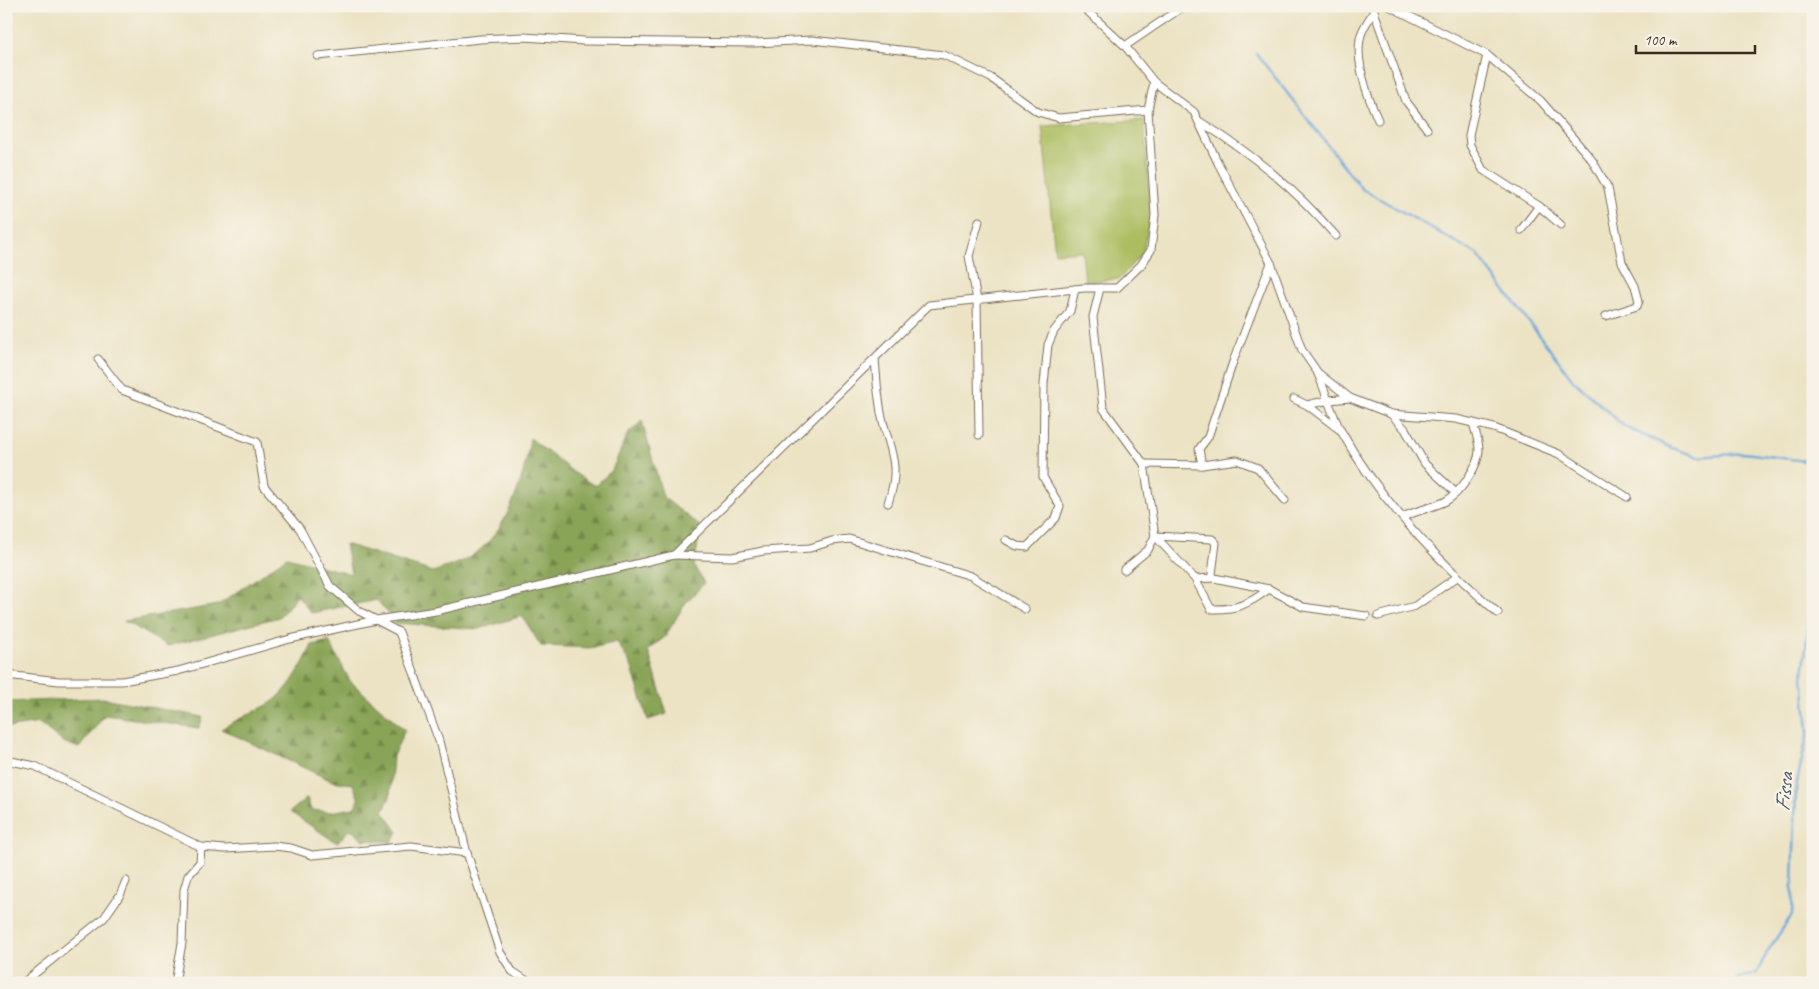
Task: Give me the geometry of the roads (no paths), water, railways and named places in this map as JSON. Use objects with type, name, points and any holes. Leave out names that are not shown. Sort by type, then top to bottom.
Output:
[{"type":"street","points":[[1082,6],[1125,46],[1154,82],[1194,112],[1218,164],[1271,263],[1302,350],[1318,374],[1341,430],[1391,505],[1457,577],[1498,614]]},
{"type":"street","points":[[1125,46],[1184,6]]},
{"type":"street","points":[[1389,6],[1487,55],[1541,101],[1592,160],[1608,188],[1622,262],[1635,286],[1639,301],[1636,306],[1606,316]]},
{"type":"street","points":[[1373,8],[1360,36],[1361,70],[1368,96],[1378,120]]},
{"type":"street","points":[[1373,8],[1406,101],[1426,129]]},
{"type":"street","points":[[318,56],[480,39],[524,37],[584,41],[754,43],[812,40],[944,55],[991,78],[1038,112],[1059,118],[1148,110]]},
{"type":"street","points":[[1487,55],[1469,135],[1470,145],[1483,170],[1539,206],[1561,225]]},
{"type":"street","points":[[674,555],[929,305],[1075,289],[1117,288],[1142,264],[1151,250],[1155,214],[1148,110],[1154,82]]},
{"type":"street","points":[[1198,121],[1234,142],[1264,164],[1336,236]]},
{"type":"street","points":[[1521,230],[1539,206]]},
{"type":"street","points":[[979,222],[968,256],[977,300],[979,435]]},
{"type":"street","points":[[1202,465],[1199,448],[1208,437],[1234,359],[1271,263]]},
{"type":"street","points":[[1100,288],[1093,317],[1103,408],[1144,464],[1154,536],[1148,550],[1124,570]]},
{"type":"street","points":[[1006,540],[1017,546],[1027,547],[1056,518],[1060,506],[1043,477],[1044,384],[1048,345],[1054,331],[1070,311],[1075,289]]},
{"type":"street","points":[[98,359],[122,390],[257,442],[264,486],[300,529],[330,586],[359,611],[398,632],[439,741],[467,852],[500,952],[512,971],[530,983]]},
{"type":"street","points":[[875,359],[882,414],[895,467],[895,483],[888,503]]},
{"type":"street","points":[[1318,374],[1350,398],[1390,414],[1456,419],[1473,423],[1494,428],[1559,454],[1627,498]]},
{"type":"street","points":[[1307,405],[1350,398]]},
{"type":"street","points":[[1294,399],[1307,405],[1341,430]]},
{"type":"street","points":[[1390,414],[1406,429],[1425,464],[1456,493]]},
{"type":"street","points":[[1403,517],[1418,509],[1445,501],[1456,493],[1475,464],[1479,450],[1473,423]]},
{"type":"street","points":[[1144,464],[1202,465],[1237,460],[1258,468],[1285,500]]},
{"type":"street","points":[[1154,536],[1212,539],[1216,543],[1212,574],[1214,578]]},
{"type":"street","points":[[1154,536],[1195,579],[1211,609],[1231,610],[1255,599],[1269,589]]},
{"type":"street","points":[[6,675],[59,681],[122,681],[178,671],[290,639],[376,620],[436,611],[674,555],[732,557],[763,551],[810,548],[832,541],[849,539],[971,576],[1024,609]]},
{"type":"street","points":[[1378,616],[1415,606],[1457,577]]},
{"type":"street","points":[[1195,579],[1214,578],[1269,589],[1303,607],[1366,616]]},
{"type":"street","points":[[6,760],[35,766],[201,847],[225,849],[274,846],[291,848],[312,855],[411,846],[467,852]]},
{"type":"street","points":[[175,983],[182,943],[184,890],[188,876],[200,862],[201,847]]},
{"type":"street","points":[[23,983],[104,918],[120,895],[126,880]]},
{"type":"waterway","points":[[1256,53],[1362,189],[1477,254],[1574,381],[1625,427],[1672,448],[1699,457],[1744,453],[1813,462]]},
{"type":"waterway","name":"Fissa","points":[[1735,983],[1738,978],[1756,974],[1769,949],[1792,915],[1796,787],[1808,732],[1803,677],[1813,580]]}]
